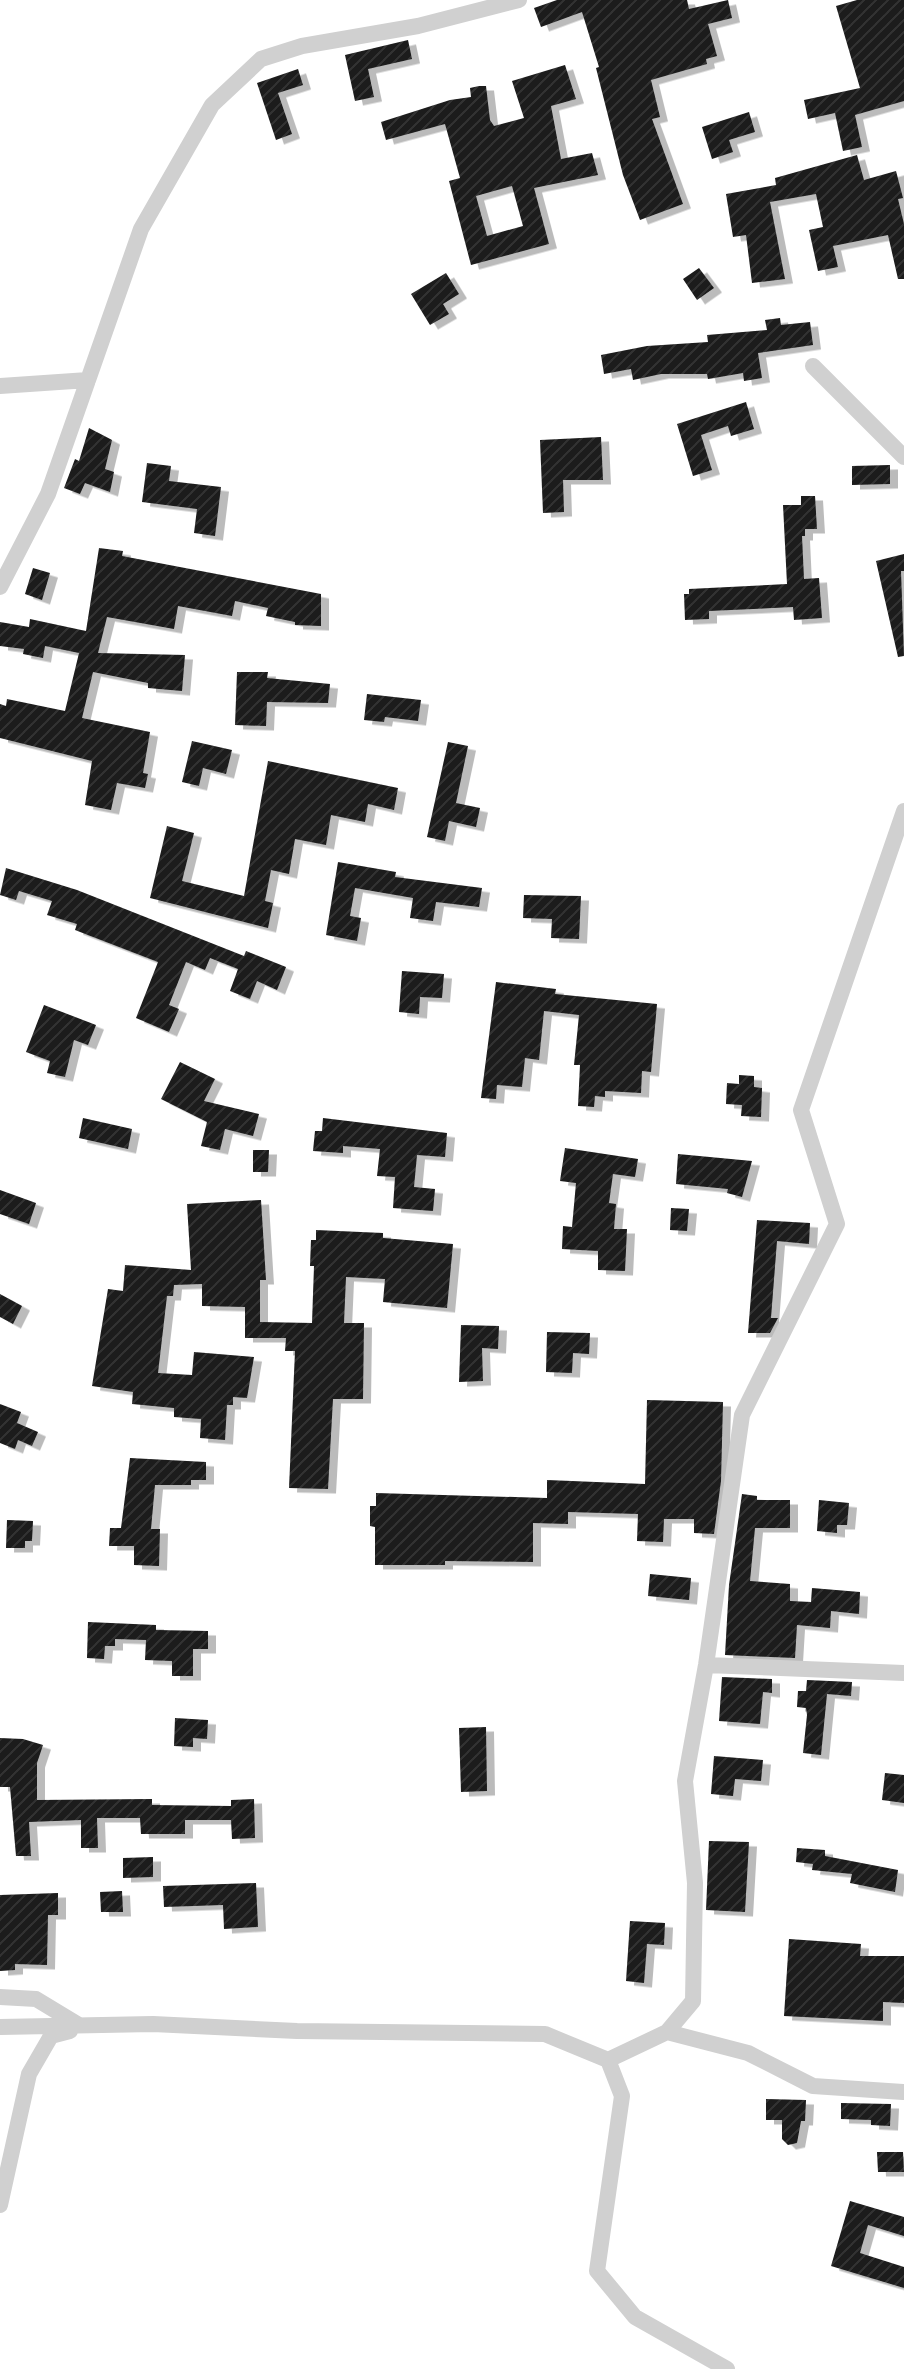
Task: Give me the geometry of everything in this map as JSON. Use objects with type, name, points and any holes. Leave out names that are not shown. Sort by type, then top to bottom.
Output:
[{"type":"street","points":[[0,587],[48,494],[141,229],[212,105],[261,59],[302,46],[418,26],[519,0]]},
{"type":"street","points":[[813,366],[904,457]]},
{"type":"street","points":[[0,386],[88,380]]},
{"type":"street","points":[[608,2060],[667,2032],[693,2001],[695,1883],[685,1781],[706,1665],[742,1415],[837,1224],[801,1110],[904,811]]},
{"type":"street","points":[[706,1665],[904,1673]]},
{"type":"street","points":[[0,1997],[36,1999],[85,2025]]},
{"type":"street","points":[[0,2205],[29,2074],[41,2048],[51,2036],[85,2025]]},
{"type":"street","points":[[0,2027],[85,2025],[545,2034],[608,2060],[622,2096],[597,2271],[635,2317],[727,2369]]},
{"type":"street","points":[[667,2032],[748,2053],[813,2086],[904,2089]]},
{"type":"building","points":[[557,0],[687,0],[689,9],[728,0],[732,18],[708,24],[717,56],[706,59],[707,64],[651,80],[660,117],[652,119],[683,204],[640,220],[623,175],[596,68],[599,67],[582,12],[541,27],[534,8]]},
{"type":"building","points":[[857,0],[904,0],[904,101],[855,115],[862,147],[843,151],[835,113],[808,119],[804,100],[860,88],[836,6]]},
{"type":"building","points":[[408,40],[412,59],[368,69],[374,97],[355,101],[345,55]]},
{"type":"building","points":[[565,65],[576,99],[551,106],[561,159],[592,153],[598,175],[534,188],[549,244],[471,265],[449,181],[460,178],[445,124],[386,140],[381,122],[450,100],[471,97],[470,88],[479,86],[486,86],[490,120],[494,126],[524,118],[512,81]],"holes":[[[512,186],[523,226],[487,236],[476,196]]]},
{"type":"building","points":[[298,69],[303,85],[278,93],[292,134],[276,140],[257,83]]},
{"type":"building","points":[[749,112],[755,132],[729,140],[733,152],[712,159],[702,127]]},
{"type":"building","points":[[857,155],[864,180],[896,171],[903,198],[898,199],[904,224],[904,279],[898,279],[888,235],[833,246],[838,267],[818,271],[809,230],[823,227],[816,194],[770,202],[785,279],[752,283],[746,235],[733,237],[726,194],[776,185],[775,178]]},
{"type":"building","points":[[699,268],[714,288],[697,300],[683,279]]},
{"type":"building","points":[[446,273],[459,294],[443,304],[449,314],[430,325],[411,294]]},
{"type":"building","points":[[780,318],[781,325],[810,322],[813,345],[758,353],[762,378],[744,381],[743,373],[708,379],[707,374],[661,374],[633,380],[631,369],[604,374],[601,355],[647,346],[708,342],[707,335],[767,330],[765,320]]},
{"type":"building","points":[[746,402],[754,429],[731,436],[728,426],[701,435],[712,470],[693,476],[677,424]]},
{"type":"building","points":[[89,428],[112,440],[105,469],[114,472],[110,492],[85,483],[80,494],[64,488],[75,459],[79,461]]},
{"type":"building","points":[[601,437],[603,480],[563,480],[564,512],[543,513],[540,440]]},
{"type":"building","points":[[147,463],[171,466],[169,481],[221,487],[215,536],[194,533],[197,509],[142,502]]},
{"type":"building","points":[[890,465],[890,484],[852,485],[852,466]]},
{"type":"building","points":[[801,496],[815,496],[817,529],[805,529],[805,536],[802,536],[804,579],[819,578],[822,618],[794,620],[793,607],[709,611],[709,619],[685,620],[684,594],[689,594],[689,589],[787,584],[783,505],[801,505]]},
{"type":"building","points":[[99,548],[123,551],[122,556],[321,594],[321,626],[295,625],[295,622],[266,616],[268,608],[235,601],[232,616],[178,606],[174,629],[107,617],[98,653],[185,655],[182,691],[148,688],[148,683],[93,672],[82,718],[150,732],[143,773],[148,774],[145,788],[117,783],[111,810],[85,805],[92,761],[0,738],[0,704],[6,706],[7,699],[65,711],[79,653],[45,646],[43,658],[23,654],[24,649],[0,646],[0,622],[29,627],[30,619],[86,631]]},
{"type":"building","points":[[904,554],[904,571],[901,571],[904,656],[898,657],[876,561]]},
{"type":"building","points":[[33,568],[50,573],[42,600],[25,594]]},
{"type":"building","points":[[237,672],[268,672],[267,678],[330,684],[328,703],[267,702],[266,726],[235,725]]},
{"type":"building","points":[[367,694],[421,700],[418,721],[385,717],[384,722],[364,720]]},
{"type":"building","points":[[192,741],[232,750],[226,774],[203,768],[199,786],[182,782]]},
{"type":"building","points":[[448,742],[468,746],[456,803],[480,808],[476,827],[449,821],[445,841],[427,837]]},
{"type":"building","points":[[268,761],[398,788],[394,810],[368,804],[365,822],[331,815],[326,845],[295,839],[289,874],[271,870],[265,901],[273,903],[268,928],[150,898],[167,826],[194,833],[182,881],[244,896]]},
{"type":"building","points":[[338,862],[396,872],[395,877],[482,888],[479,907],[436,902],[433,921],[410,918],[413,898],[355,888],[350,916],[361,918],[357,941],[326,935]]},
{"type":"building","points":[[6,868],[77,890],[244,956],[246,951],[286,967],[277,990],[257,981],[250,999],[230,991],[238,969],[210,958],[205,970],[186,962],[169,1005],[179,1009],[169,1032],[136,1018],[158,962],[75,930],[77,924],[47,915],[52,901],[19,891],[16,900],[0,895]]},
{"type":"building","points":[[524,895],[581,896],[579,939],[551,938],[552,919],[523,918]]},
{"type":"building","points":[[402,971],[444,974],[442,998],[420,997],[419,1014],[399,1012]]},
{"type":"building","points":[[496,982],[556,989],[555,994],[657,1004],[651,1072],[642,1071],[641,1093],[605,1091],[605,1097],[595,1096],[594,1107],[578,1106],[580,1065],[574,1065],[579,1015],[544,1011],[539,1060],[525,1058],[522,1087],[497,1085],[496,1099],[481,1098]]},
{"type":"building","points":[[44,1005],[96,1025],[88,1045],[74,1040],[65,1077],[47,1073],[50,1061],[26,1052]]},
{"type":"building","points":[[180,1062],[215,1079],[204,1101],[259,1114],[253,1136],[225,1129],[220,1150],[201,1146],[207,1122],[161,1099]]},
{"type":"building","points":[[739,1075],[754,1076],[754,1087],[762,1088],[761,1117],[741,1116],[742,1105],[726,1104],[727,1083],[739,1084]]},
{"type":"building","points":[[83,1118],[132,1129],[128,1149],[79,1138]]},
{"type":"building","points":[[323,1118],[447,1133],[445,1157],[417,1155],[414,1187],[435,1189],[433,1211],[393,1208],[395,1177],[377,1176],[380,1149],[343,1146],[343,1153],[313,1151],[315,1131],[322,1131]]},
{"type":"building","points":[[565,1148],[638,1159],[635,1177],[613,1174],[609,1203],[616,1204],[614,1229],[627,1229],[625,1271],[598,1270],[598,1251],[562,1249],[563,1226],[572,1227],[576,1183],[560,1181]]},
{"type":"building","points":[[253,1150],[269,1150],[268,1172],[253,1172]]},
{"type":"building","points":[[678,1154],[752,1161],[742,1197],[727,1193],[728,1189],[676,1184]]},
{"type":"building","points":[[0,1190],[36,1203],[29,1224],[0,1214]]},
{"type":"building","points":[[261,1200],[266,1280],[260,1280],[260,1322],[312,1323],[314,1266],[310,1266],[311,1240],[316,1240],[316,1230],[383,1233],[383,1238],[453,1244],[447,1308],[383,1302],[385,1279],[346,1277],[344,1323],[364,1323],[363,1399],[333,1399],[328,1489],[289,1488],[295,1351],[285,1351],[286,1338],[245,1338],[245,1307],[202,1306],[202,1284],[174,1285],[173,1296],[167,1296],[158,1373],[192,1375],[194,1352],[254,1357],[247,1398],[233,1397],[233,1405],[227,1405],[225,1440],[200,1438],[201,1419],[174,1417],[174,1408],[132,1404],[133,1392],[92,1386],[108,1289],[123,1291],[125,1265],[191,1270],[187,1204]]},
{"type":"building","points":[[671,1208],[689,1209],[687,1231],[670,1230]]},
{"type":"building","points":[[757,1220],[810,1223],[809,1244],[777,1241],[771,1318],[778,1318],[770,1333],[748,1333]]},
{"type":"building","points":[[0,1294],[22,1306],[13,1324],[0,1317]]},
{"type":"building","points":[[461,1325],[499,1326],[498,1349],[482,1348],[483,1381],[459,1382]]},
{"type":"building","points":[[547,1332],[590,1333],[589,1354],[573,1353],[572,1373],[546,1372]]},
{"type":"building","points":[[647,1400],[723,1402],[721,1481],[714,1534],[694,1533],[694,1519],[664,1519],[663,1542],[637,1541],[638,1514],[568,1512],[568,1524],[533,1523],[533,1562],[445,1561],[445,1565],[375,1565],[375,1527],[370,1526],[370,1506],[376,1506],[376,1493],[547,1498],[547,1480],[645,1484]]},
{"type":"building","points":[[0,1404],[21,1412],[17,1423],[38,1432],[32,1446],[18,1440],[15,1449],[0,1443]]},
{"type":"building","points":[[130,1458],[206,1462],[206,1480],[191,1480],[191,1485],[155,1485],[151,1529],[160,1529],[159,1566],[134,1565],[134,1546],[109,1546],[110,1528],[121,1528]]},
{"type":"building","points":[[742,1494],[757,1496],[757,1500],[790,1500],[790,1528],[755,1528],[750,1581],[790,1584],[790,1601],[811,1602],[812,1588],[860,1592],[859,1614],[831,1611],[830,1628],[797,1625],[795,1658],[725,1655],[729,1585]]},
{"type":"building","points":[[819,1500],[849,1503],[847,1525],[837,1525],[837,1533],[817,1531]]},
{"type":"building","points":[[7,1520],[33,1521],[32,1541],[25,1541],[25,1548],[6,1548]]},
{"type":"building","points":[[650,1574],[691,1578],[689,1600],[648,1596]]},
{"type":"building","points":[[88,1622],[156,1625],[156,1630],[208,1631],[208,1649],[193,1649],[193,1676],[172,1676],[172,1661],[145,1660],[146,1640],[115,1639],[115,1646],[105,1646],[104,1659],[87,1658]]},
{"type":"building","points":[[722,1677],[772,1679],[772,1693],[763,1692],[760,1724],[719,1721]]},
{"type":"building","points":[[807,1680],[852,1682],[851,1696],[827,1694],[821,1755],[803,1753],[807,1715],[806,1708],[797,1707],[798,1691],[806,1691]]},
{"type":"building","points":[[175,1718],[208,1720],[207,1739],[193,1738],[193,1747],[174,1746]]},
{"type":"building","points":[[486,1727],[487,1791],[461,1792],[459,1728]]},
{"type":"building","points":[[0,1738],[23,1739],[43,1745],[37,1763],[37,1800],[152,1799],[152,1805],[231,1806],[231,1800],[254,1799],[255,1838],[232,1839],[231,1820],[185,1820],[185,1834],[141,1834],[140,1818],[97,1818],[98,1848],[81,1848],[81,1820],[29,1822],[31,1856],[16,1856],[10,1787],[0,1787]]},
{"type":"building","points":[[714,1756],[763,1760],[761,1781],[735,1779],[733,1796],[711,1794]]},
{"type":"building","points":[[885,1773],[904,1775],[904,1803],[882,1800]]},
{"type":"building","points":[[709,1841],[749,1842],[745,1912],[706,1910]]},
{"type":"building","points":[[797,1848],[825,1850],[825,1856],[898,1870],[895,1892],[850,1883],[852,1874],[812,1870],[813,1864],[796,1862]]},
{"type":"building","points":[[153,1857],[153,1877],[123,1878],[123,1858]]},
{"type":"building","points":[[256,1883],[258,1927],[224,1929],[223,1905],[164,1907],[163,1886]]},
{"type":"building","points":[[122,1891],[123,1912],[101,1912],[100,1892]]},
{"type":"building","points":[[58,1893],[58,1915],[48,1915],[47,1965],[15,1964],[15,1970],[0,1971],[0,1895]]},
{"type":"building","points":[[630,1921],[665,1923],[664,1945],[647,1944],[644,1983],[626,1981]]},
{"type":"building","points":[[789,1939],[861,1944],[860,1956],[904,1956],[904,2003],[883,2002],[883,2021],[784,2016]]},
{"type":"building","points":[[766,2099],[806,2100],[805,2121],[801,2121],[797,2143],[788,2145],[782,2139],[782,2120],[766,2120]]},
{"type":"building","points":[[841,2103],[891,2104],[890,2126],[871,2125],[871,2120],[841,2119]]},
{"type":"building","points":[[877,2152],[903,2152],[904,2172],[878,2172]]},
{"type":"building","points":[[850,2201],[904,2217],[904,2236],[868,2225],[860,2253],[904,2267],[904,2288],[831,2266]]}]
